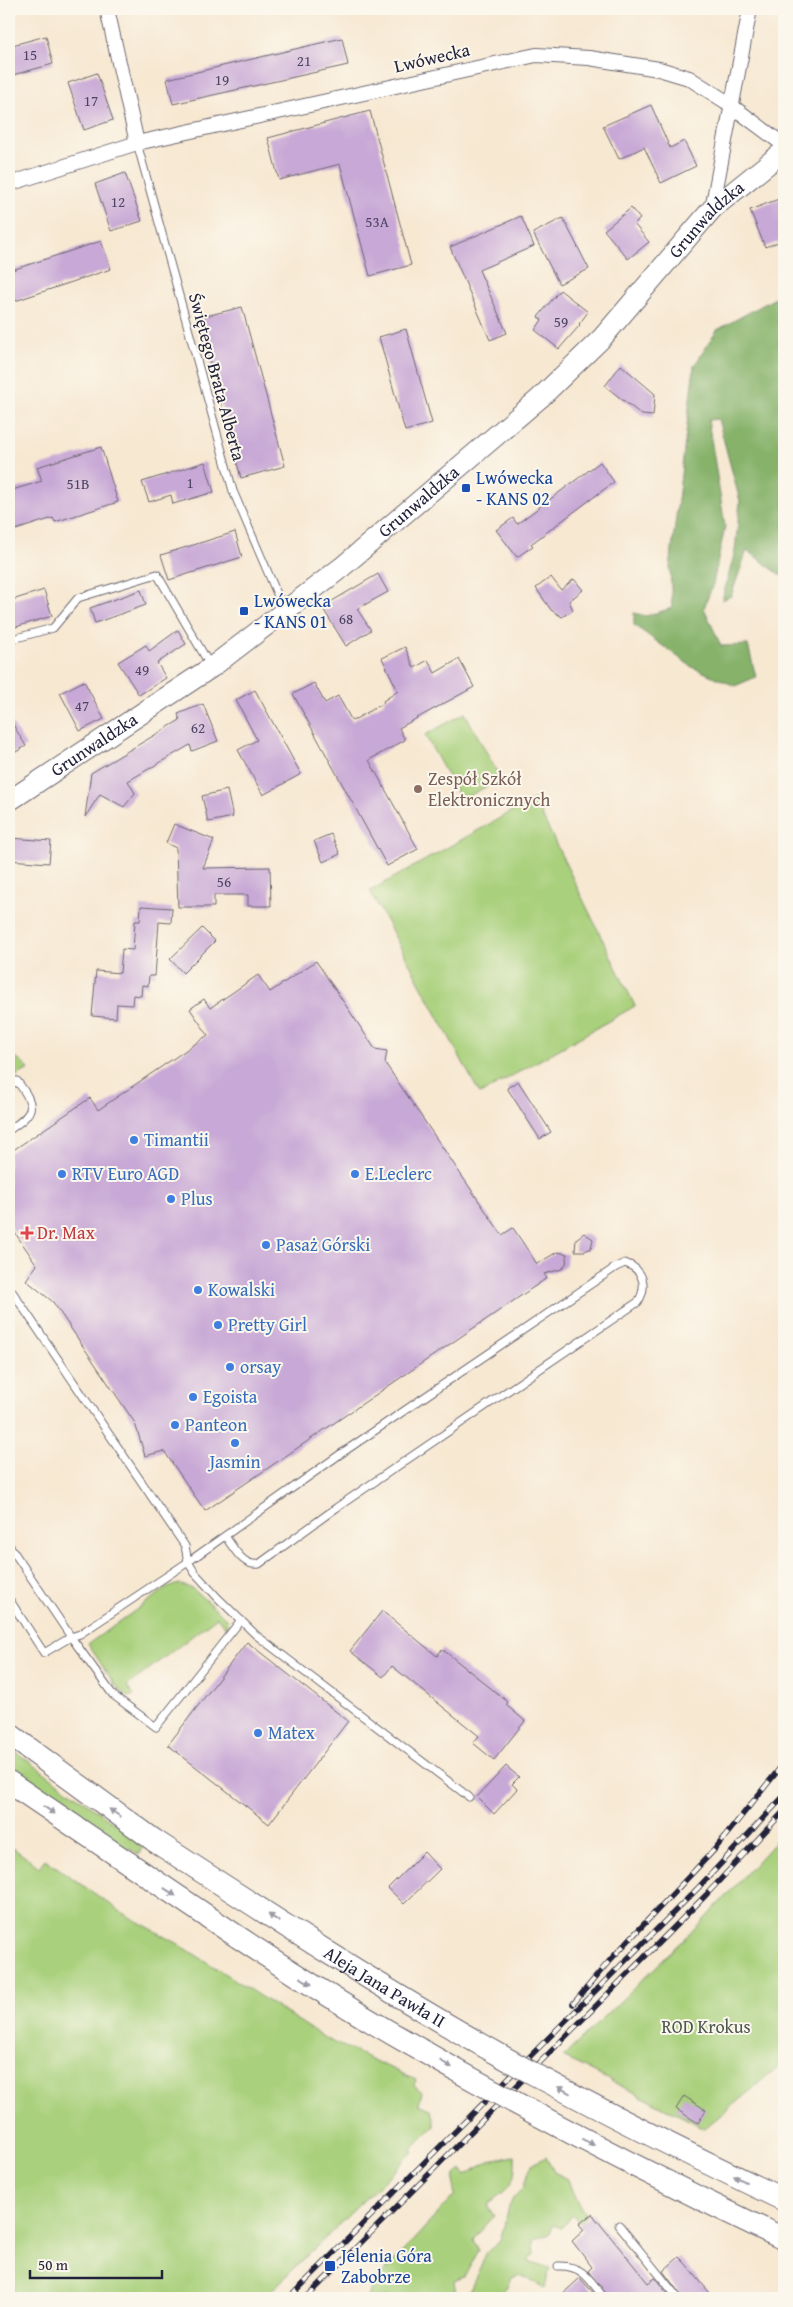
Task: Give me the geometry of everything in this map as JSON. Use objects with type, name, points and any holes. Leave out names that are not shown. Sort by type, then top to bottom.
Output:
[{"type":"main road","name":"Aleja Jana Pawła II","points":[[9,1734],[155,1841],[328,1954],[505,2058],[587,2103],[784,2200]]},
{"type":"main road","name":"Aleja Jana Pawła II","points":[[9,1782],[308,1982],[485,2087],[675,2187],[784,2239]]},
{"type":"street","points":[[106,9],[137,144]]},
{"type":"street","points":[[712,209],[750,9]]},
{"type":"street","name":"Lwówecka","points":[[9,184],[137,144],[536,55],[589,58],[659,69],[689,78],[731,105],[784,145]]},
{"type":"street","name":"Grunwaldzka","points":[[9,801],[212,667],[342,566],[540,398],[602,338],[712,209],[784,151]]},
{"type":"lane","name":"Świętego Brata Alberta","points":[[137,144],[233,491],[285,612]]},
{"type":"lane","points":[[9,640],[53,628],[78,598],[157,574],[212,667]]},
{"type":"lane","points":[[9,1086],[17,1081],[31,1103],[31,1111],[26,1118],[9,1130]]},
{"type":"lane","points":[[9,1601],[44,1653],[80,1634],[188,1562],[225,1536],[339,1456],[616,1267],[625,1263],[633,1266],[640,1275],[644,1285],[643,1294],[638,1302],[336,1508],[259,1564],[252,1565],[246,1562],[225,1536]]},
{"type":"lane","points":[[9,1286],[185,1546],[188,1562],[212,1592],[269,1645],[469,1797]]},
{"type":"lane","points":[[9,1545],[113,1695],[156,1727],[241,1620]]},
{"type":"lane","points":[[619,2225],[678,2298]]},
{"type":"lane","points":[[558,2266],[571,2265],[582,2271],[604,2298]]},
{"type":"green space","points":[[784,291],[784,578],[747,550],[731,596],[722,600],[735,551],[740,501],[718,419],[708,420],[725,526],[713,584],[704,608],[721,646],[748,645],[756,677],[735,686],[692,667],[634,625],[634,613],[646,616],[672,608],[670,567],[694,366],[717,330],[779,296]]},
{"type":"green space","points":[[465,713],[501,779],[461,800],[425,735]]},
{"type":"green space","points":[[534,799],[635,1006],[480,1094],[370,891]]},
{"type":"green space","points":[[9,1052],[29,1069],[9,1080]]},
{"type":"green space","points":[[179,1584],[193,1589],[226,1618],[227,1624],[225,1627],[217,1617],[127,1686],[134,1695],[128,1697],[115,1685],[88,1644],[167,1588]]},
{"type":"green space","points":[[9,1747],[138,1840],[136,1843],[143,1847],[138,1854],[129,1848],[127,1851],[9,1770]]},
{"type":"green space","name":"ROD Krokus","points":[[784,1832],[784,2063],[705,2128],[563,2057],[700,1924]]},
{"type":"green space","points":[[9,1845],[39,1867],[45,1859],[124,1914],[177,1943],[325,2038],[416,2080],[414,2085],[422,2092],[419,2104],[431,2109],[434,2117],[434,2126],[411,2149],[413,2152],[264,2298],[9,2298]]},
{"type":"green space","points":[[515,2156],[514,2174],[510,2185],[487,2205],[494,2216],[473,2240],[479,2250],[464,2277],[454,2281],[456,2294],[453,2298],[368,2298],[372,2285],[454,2196],[455,2175],[462,2169],[465,2175],[490,2161]]},
{"type":"green space","points":[[546,2157],[554,2172],[568,2179],[572,2192],[586,2216],[579,2222],[573,2215],[561,2228],[553,2224],[550,2234],[533,2240],[534,2254],[528,2261],[550,2268],[545,2288],[519,2275],[511,2278],[506,2288],[494,2298],[466,2298],[487,2252],[500,2241],[509,2207],[514,2197],[523,2188],[532,2164]]},
{"type":"building","points":[[46,36],[53,64],[9,76],[9,46]]},
{"type":"building","points":[[342,38],[348,65],[173,104],[167,79]]},
{"type":"building","points":[[97,73],[113,120],[84,130],[68,83]]},
{"type":"building","points":[[651,105],[670,148],[684,141],[696,166],[661,183],[644,147],[619,159],[603,126]]},
{"type":"building","points":[[370,111],[411,265],[370,276],[340,164],[279,180],[268,138]]},
{"type":"building","points":[[125,173],[142,221],[111,231],[95,184]]},
{"type":"building","points":[[784,197],[784,240],[765,247],[750,210]]},
{"type":"building","points":[[631,208],[640,219],[634,224],[649,242],[628,259],[604,230]]},
{"type":"building","points":[[521,216],[534,246],[479,270],[507,333],[490,340],[450,247]]},
{"type":"building","points":[[563,218],[589,269],[559,284],[533,233]]},
{"type":"building","points":[[101,241],[111,269],[9,303],[9,271]]},
{"type":"building","points":[[560,290],[588,312],[580,325],[559,349],[535,330],[542,320],[538,317]]},
{"type":"building","points":[[242,307],[285,466],[241,478],[198,318]]},
{"type":"building","points":[[406,329],[432,423],[405,431],[379,337]]},
{"type":"building","points":[[621,365],[655,394],[653,416],[642,415],[605,386]]},
{"type":"building","points":[[101,447],[118,502],[55,522],[53,518],[9,532],[9,491],[42,481],[37,467]]},
{"type":"building","points":[[205,462],[214,492],[173,504],[171,495],[149,502],[142,482]]},
{"type":"building","points":[[600,462],[614,482],[531,544],[533,546],[517,557],[496,530],[513,518],[517,524]]},
{"type":"building","points":[[235,532],[242,557],[169,580],[161,555]]},
{"type":"building","points":[[378,574],[388,592],[357,609],[371,630],[346,646],[322,607]]},
{"type":"building","points":[[551,577],[561,590],[574,579],[583,590],[569,601],[573,610],[562,617],[551,610],[536,588]]},
{"type":"building","points":[[44,590],[52,616],[9,629],[9,601]]},
{"type":"building","points":[[141,590],[146,605],[95,623],[90,608]]},
{"type":"building","points":[[178,630],[186,644],[157,663],[166,678],[139,695],[118,662],[146,645],[149,651]]},
{"type":"building","points":[[405,647],[414,668],[428,660],[435,673],[459,659],[474,687],[399,728],[405,740],[369,760],[418,849],[387,866],[293,694],[314,683],[325,703],[338,696],[352,721],[384,703],[383,701],[398,691],[382,658]]},
{"type":"building","points":[[84,681],[104,719],[80,731],[60,693]]},
{"type":"building","points":[[255,690],[301,774],[263,795],[238,750],[257,740],[236,700]]},
{"type":"building","points":[[203,704],[218,741],[192,751],[190,745],[128,781],[135,793],[124,807],[100,794],[85,817],[91,773],[180,720],[178,714]]},
{"type":"building","points":[[9,718],[26,746],[9,756]]},
{"type":"building","points":[[227,790],[233,817],[208,822],[202,796]]},
{"type":"building","points":[[174,824],[214,840],[203,868],[270,867],[271,906],[248,906],[248,895],[214,895],[214,907],[178,907],[176,848],[166,843]]},
{"type":"building","points":[[331,834],[340,854],[323,862],[314,841]]},
{"type":"building","points":[[10,838],[51,841],[49,863],[9,860]]},
{"type":"building","points":[[141,906],[172,908],[171,923],[159,922],[155,976],[149,976],[148,986],[142,985],[141,996],[133,995],[132,1005],[117,1004],[116,1018],[92,1016],[96,971],[120,973],[122,949],[133,950],[135,921],[140,921]]},
{"type":"building","points":[[202,928],[215,941],[183,973],[170,959]]},
{"type":"building","name":"Pasaż Górski","points":[[316,961],[375,1049],[387,1051],[385,1063],[502,1235],[513,1228],[537,1264],[557,1252],[567,1254],[566,1264],[562,1269],[544,1274],[547,1278],[205,1511],[164,1451],[145,1456],[135,1423],[53,1302],[26,1280],[37,1265],[9,1224],[9,1153],[90,1098],[98,1110],[208,1035],[190,1009],[204,999],[210,1008],[258,975],[270,992]]},
{"type":"building","points":[[518,1081],[551,1132],[540,1139],[507,1088]]},
{"type":"building","points":[[584,1233],[593,1239],[591,1248],[585,1251],[575,1251],[576,1239]]},
{"type":"building","points":[[382,1611],[437,1656],[442,1649],[508,1702],[506,1705],[525,1721],[494,1760],[473,1743],[479,1736],[392,1666],[383,1677],[350,1651]]},
{"type":"building","name":"Matex","points":[[247,1642],[348,1721],[269,1824],[168,1745]]},
{"type":"building","points":[[506,1766],[519,1777],[512,1784],[517,1789],[494,1814],[477,1797]]},
{"type":"building","points":[[424,1852],[440,1869],[404,1904],[388,1888]]},
{"type":"building","points":[[684,2096],[706,2110],[698,2123],[676,2109]]},
{"type":"building","points":[[592,2214],[648,2283],[655,2278],[671,2298],[609,2298],[588,2271],[592,2267],[572,2241],[584,2230],[579,2224]]},
{"type":"building","points":[[679,2257],[714,2298],[683,2298],[663,2271]]},
{"type":"building","points":[[580,2278],[598,2298],[558,2298]]},
{"type":"railway","points":[[573,2004],[611,1959],[715,1849],[784,1763]]},
{"type":"railway","points":[[289,2298],[699,1887],[784,1796]]},
{"type":"railway","points":[[306,2298],[706,1895],[784,1811]]},
{"type":"place","name":"Lwówecka - KANS 02","points":[[466,488]]},
{"type":"place","name":"Lwówecka - KANS 01","points":[[244,611]]},
{"type":"place","name":"Zespół Szkół Elektronicznych","points":[[418,789]]},
{"type":"place","name":"Timantii","points":[[134,1140]]},
{"type":"place","name":"RTV Euro AGD","points":[[62,1174]]},
{"type":"place","name":"E.Leclerc","points":[[355,1174]]},
{"type":"place","name":"Plus","points":[[171,1199]]},
{"type":"place","name":"Dr. Max","points":[[27,1233]]},
{"type":"place","name":"Pasaż Górski","points":[[266,1245]]},
{"type":"place","name":"Kowalski","points":[[198,1290]]},
{"type":"place","name":"Pretty Girl","points":[[218,1325]]},
{"type":"place","name":"orsay","points":[[230,1367]]},
{"type":"place","name":"Egoista","points":[[193,1397]]},
{"type":"place","name":"Panteon","points":[[175,1425]]},
{"type":"place","name":"Jasmin","points":[[235,1443]]},
{"type":"place","name":"Matex","points":[[258,1733]]},
{"type":"place","name":"Jelenia Góra Zabobrze","points":[[330,2266]]}]
